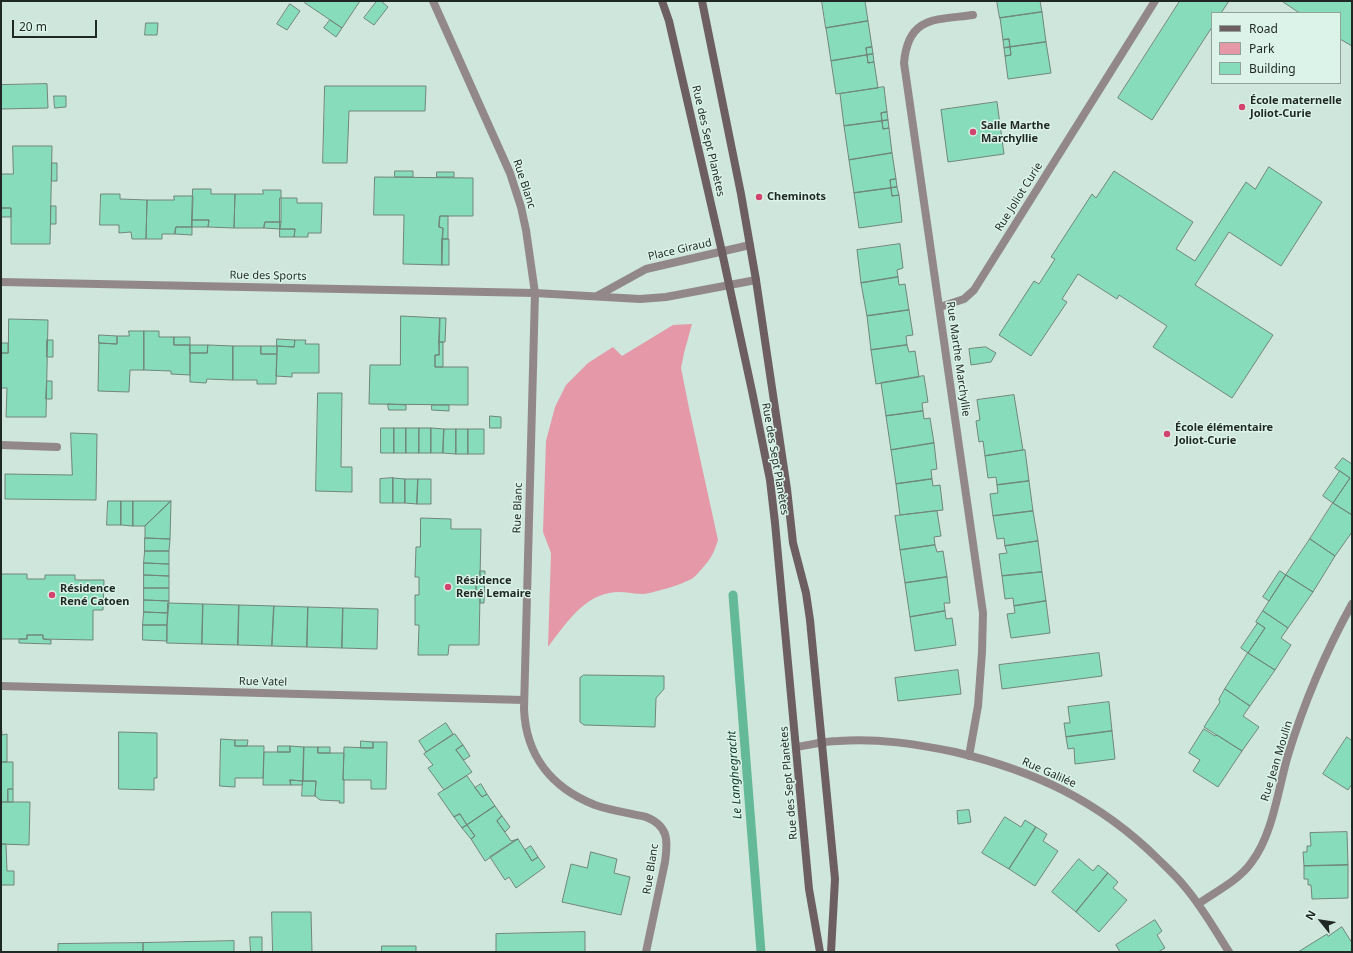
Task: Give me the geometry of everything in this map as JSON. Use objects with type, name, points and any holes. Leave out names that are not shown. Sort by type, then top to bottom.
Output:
[{"type":"street","name":"Rue Blanc","points":[[433,1],[512,179],[521,207],[526,230],[535,293],[524,700],[525,729],[532,749],[541,764],[560,784],[576,796],[596,805],[646,817],[661,826],[665,833],[667,846],[665,862],[646,952]]},
{"type":"street","name":"Rue des Sept Planètes","points":[[662,1],[669,21],[722,252],[770,480],[809,889],[820,952]]},
{"type":"street","name":"Rue des Sept Planètes","points":[[702,1],[730,137],[750,245],[787,489],[793,543],[806,593],[810,620],[835,879],[831,952]]},
{"type":"street","name":"Rue Joliot Curie","points":[[940,307],[964,299],[974,290],[1155,1]]},
{"type":"street","name":"Rue Marthe Marchyllie","points":[[969,756],[979,700],[983,613],[940,307],[905,75],[904,55],[911,35],[925,22],[973,15]]},
{"type":"street","name":"Place Giraud","points":[[597,296],[646,270],[750,245]]},
{"type":"street","points":[[535,293],[654,299],[756,280]]},
{"type":"street","name":"Rue des Sports","points":[[1,282],[535,293]]},
{"type":"street","points":[[1,445],[57,447]]},
{"type":"street","name":"Rue Jean Moulin","points":[[1198,904],[1241,874],[1250,864],[1264,842],[1289,754],[1304,710],[1324,660],[1352,604]]},
{"type":"street","name":"Rue Vatel","points":[[1,686],[524,700]]},
{"type":"street","name":"Rue Galilée","points":[[796,747],[836,741],[885,741],[908,743],[969,756],[1001,765],[1049,782],[1103,813],[1149,850],[1185,887],[1198,904],[1229,952]]},
{"type":"green space","points":[[692,324],[681,368],[718,540],[714,551],[710,559],[697,574],[693,578],[683,583],[643,594],[613,592],[599,596],[590,601],[574,614],[548,647],[551,553],[543,532],[546,441],[555,407],[566,385],[588,363],[613,347],[622,356],[673,325]]},
{"type":"building","points":[[306,1],[360,1],[342,28],[305,3]]},
{"type":"building","points":[[377,1],[381,1],[388,7],[374,25],[364,18]]},
{"type":"building","points":[[822,1],[865,1],[868,21],[826,28]]},
{"type":"building","points":[[997,1],[1040,1],[1042,12],[1000,18]]},
{"type":"building","points":[[1180,1],[1229,1],[1222,12],[1211,12],[1211,29],[1152,120],[1118,98]]},
{"type":"building","points":[[1282,1],[1352,1],[1352,46],[1341,40],[1341,12],[1298,12]]},
{"type":"building","points":[[290,4],[300,11],[287,30],[277,24]]},
{"type":"building","points":[[1042,12],[1046,42],[1010,47],[1009,39],[1003,40],[1000,18]]},
{"type":"building","points":[[330,20],[342,28],[336,37],[324,28]]},
{"type":"building","points":[[868,21],[872,47],[866,48],[867,55],[831,61],[826,28]]},
{"type":"building","points":[[146,23],[158,23],[157,35],[145,35]]},
{"type":"building","points":[[1009,39],[1010,47],[1004,48],[1003,40]]},
{"type":"building","points":[[1046,42],[1051,73],[1008,79],[1005,56],[1011,55],[1010,47]]},
{"type":"building","points":[[872,47],[873,54],[867,55],[866,48]]},
{"type":"building","points":[[1010,47],[1011,55],[1005,56],[1004,48]]},
{"type":"building","points":[[873,54],[874,62],[868,63],[867,55]]},
{"type":"building","points":[[867,55],[868,63],[874,62],[878,88],[836,94],[831,61]]},
{"type":"building","points":[[47,84],[48,108],[1,109],[1,85]]},
{"type":"building","points":[[325,86],[426,86],[425,111],[349,111],[347,163],[323,163]]},
{"type":"building","points":[[884,87],[887,112],[881,113],[882,121],[844,126],[840,94]]},
{"type":"building","points":[[54,96],[66,96],[66,107],[55,108]]},
{"type":"building","name":"Salle Marthe Marchyllie","points":[[997,102],[1004,154],[948,162],[941,110]]},
{"type":"building","points":[[887,112],[888,120],[882,121],[881,113]]},
{"type":"building","points":[[888,120],[889,128],[883,129],[882,121]]},
{"type":"building","points":[[882,121],[883,129],[889,128],[892,153],[849,160],[844,126]]},
{"type":"building","points":[[13,146],[52,146],[50,244],[11,244],[11,208],[2,208],[1,210],[1,174],[13,174]]},
{"type":"building","points":[[892,153],[896,179],[890,180],[891,188],[854,193],[849,160]]},
{"type":"building","points":[[52,163],[57,163],[57,181],[52,181]]},
{"type":"building","points":[[1269,167],[1322,202],[1281,266],[1229,232],[1195,285],[1273,335],[1232,398],[1153,347],[1167,326],[1119,295],[1117,299],[1078,274],[1062,299],[1067,302],[1031,356],[999,335],[1034,281],[1039,284],[1055,259],[1051,257],[1092,194],[1096,198],[1114,171],[1193,222],[1176,249],[1195,261],[1246,182],[1255,189]]},
{"type":"building","points":[[395,171],[413,171],[413,177],[395,177]]},
{"type":"building","points":[[437,172],[454,172],[454,177],[437,177]]},
{"type":"building","points":[[375,177],[473,178],[473,216],[440,216],[439,227],[443,228],[442,265],[403,264],[404,215],[374,215]]},
{"type":"building","points":[[896,179],[897,187],[891,188],[890,180]]},
{"type":"building","points":[[897,187],[899,195],[892,196],[891,188]]},
{"type":"building","points":[[891,188],[892,196],[899,195],[902,222],[859,228],[854,193]]},
{"type":"building","points":[[193,189],[211,189],[211,194],[235,194],[234,228],[208,227],[209,220],[192,220]]},
{"type":"building","points":[[263,190],[281,190],[281,222],[265,222],[264,228],[234,228],[235,194],[263,194]]},
{"type":"building","points":[[101,194],[120,194],[120,199],[147,200],[146,239],[132,239],[131,232],[119,233],[119,225],[100,225]]},
{"type":"building","points":[[174,196],[193,196],[192,227],[176,227],[175,234],[162,234],[162,239],[146,239],[147,200],[174,200]]},
{"type":"building","points":[[280,198],[297,198],[297,203],[322,203],[321,233],[308,233],[308,237],[294,237],[295,229],[280,229]]},
{"type":"building","points":[[51,206],[56,206],[56,224],[51,224]]},
{"type":"building","points":[[2,208],[11,208],[11,217],[1,217]]},
{"type":"building","points":[[440,216],[448,216],[448,239],[442,239],[443,228],[439,227]]},
{"type":"building","points":[[192,220],[209,220],[208,227],[192,227]]},
{"type":"building","points":[[265,222],[281,222],[280,229],[264,228]]},
{"type":"building","points":[[176,227],[192,227],[192,235],[175,234]]},
{"type":"building","points":[[280,229],[295,229],[294,237],[280,237]]},
{"type":"building","points":[[442,239],[449,239],[449,265],[442,265]]},
{"type":"building","points":[[900,244],[903,268],[897,270],[898,277],[861,283],[857,250]]},
{"type":"building","points":[[898,277],[899,285],[905,284],[909,310],[867,316],[861,283]]},
{"type":"building","points":[[909,310],[913,335],[906,336],[907,345],[871,350],[867,316]]},
{"type":"building","points":[[401,316],[440,318],[439,355],[435,355],[435,367],[468,367],[468,405],[369,404],[370,365],[400,365]]},
{"type":"building","points":[[440,318],[446,318],[445,342],[439,342]]},
{"type":"building","points":[[9,319],[48,320],[46,417],[6,417],[7,388],[1,388],[1,353],[8,353]]},
{"type":"building","points":[[129,331],[144,331],[144,370],[130,370],[129,392],[98,391],[99,343],[117,344],[117,336],[129,336]]},
{"type":"building","points":[[144,331],[159,331],[159,337],[174,337],[174,345],[190,345],[190,375],[171,374],[171,371],[144,370]]},
{"type":"building","points":[[99,335],[117,336],[117,344],[99,343]]},
{"type":"building","points":[[174,337],[190,337],[190,345],[174,345]]},
{"type":"building","points":[[277,339],[295,340],[294,347],[277,346]]},
{"type":"building","points":[[47,340],[53,340],[53,357],[47,357]]},
{"type":"building","points":[[295,340],[306,340],[305,344],[319,344],[319,373],[292,373],[292,377],[276,376],[277,346],[294,347]]},
{"type":"building","points":[[439,342],[443,342],[443,367],[435,367],[435,355],[439,355]]},
{"type":"building","points":[[1,343],[8,343],[8,353],[1,353]]},
{"type":"building","points":[[190,345],[208,345],[207,353],[190,353]]},
{"type":"building","points":[[208,345],[233,346],[233,380],[207,379],[206,383],[190,382],[190,353],[207,353]]},
{"type":"building","points":[[907,345],[909,352],[915,351],[919,377],[876,384],[871,350]]},
{"type":"building","points":[[233,346],[261,346],[261,354],[277,354],[276,384],[257,384],[257,380],[233,380]]},
{"type":"building","points":[[261,346],[277,346],[277,354],[261,354]]},
{"type":"building","points":[[986,347],[996,353],[991,362],[971,365],[969,349]]},
{"type":"building","points":[[924,376],[928,402],[922,403],[923,411],[886,416],[881,383]]},
{"type":"building","points":[[47,381],[52,381],[52,399],[46,399]]},
{"type":"building","points":[[318,393],[342,393],[341,467],[352,467],[352,492],[316,491]]},
{"type":"building","points":[[1014,395],[1023,450],[985,456],[983,441],[979,442],[976,421],[980,420],[977,400]]},
{"type":"building","points":[[388,404],[406,405],[406,410],[389,410]]},
{"type":"building","points":[[432,405],[449,405],[449,411],[432,410]]},
{"type":"building","points":[[923,411],[924,419],[930,418],[934,443],[891,450],[886,416]]},
{"type":"building","points":[[490,416],[501,417],[501,428],[490,428]]},
{"type":"building","points":[[381,428],[394,428],[394,453],[381,453]]},
{"type":"building","points":[[394,428],[406,428],[406,453],[394,453]]},
{"type":"building","points":[[406,428],[419,428],[419,453],[406,453]]},
{"type":"building","points":[[419,428],[431,428],[431,453],[419,453]]},
{"type":"building","points":[[431,428],[444,429],[443,453],[431,453]]},
{"type":"building","points":[[444,429],[456,429],[456,454],[443,453]]},
{"type":"building","points":[[456,429],[468,429],[468,454],[456,454]]},
{"type":"building","points":[[468,429],[484,429],[484,454],[468,454]]},
{"type":"building","points":[[71,433],[97,434],[96,500],[5,499],[5,474],[72,475]]},
{"type":"building","points":[[934,443],[937,469],[931,470],[932,479],[896,484],[891,450]]},
{"type":"building","points":[[1025,450],[1029,481],[997,485],[996,477],[988,478],[985,456]]},
{"type":"building","points":[[1343,458],[1352,464],[1352,515],[1333,503],[1350,478],[1335,468]]},
{"type":"building","points":[[1340,471],[1350,478],[1333,503],[1323,496]]},
{"type":"building","points":[[393,478],[405,479],[405,503],[393,503]]},
{"type":"building","points":[[393,478],[393,503],[380,503],[380,479]]},
{"type":"building","points":[[405,479],[418,479],[417,504],[405,503]]},
{"type":"building","points":[[418,479],[431,479],[431,504],[417,504]]},
{"type":"building","points":[[932,479],[933,486],[940,485],[943,510],[900,515],[896,484]]},
{"type":"building","points":[[1029,481],[1033,511],[993,516],[990,494],[998,493],[997,485]]},
{"type":"building","points":[[108,501],[121,501],[121,525],[107,525]]},
{"type":"building","points":[[121,501],[133,501],[133,526],[121,525]]},
{"type":"building","points":[[133,501],[171,501],[145,526],[133,526]]},
{"type":"building","points":[[171,501],[170,539],[145,538],[145,526]]},
{"type":"building","points":[[1333,503],[1352,515],[1352,532],[1335,556],[1310,539]]},
{"type":"building","points":[[937,511],[941,536],[934,537],[935,545],[900,550],[895,516]]},
{"type":"building","points":[[1033,511],[1038,541],[1005,546],[1004,538],[997,539],[993,516]]},
{"type":"building","name":"Résidence René Lemaire","points":[[421,518],[451,519],[451,529],[481,529],[480,579],[476,579],[476,596],[480,596],[479,645],[449,645],[448,655],[418,655],[419,625],[415,625],[415,595],[419,595],[419,577],[415,577],[416,547],[420,547]]},
{"type":"building","points":[[145,538],[170,539],[169,551],[145,551]]},
{"type":"building","points":[[1310,539],[1335,556],[1313,592],[1286,575]]},
{"type":"building","points":[[1038,541],[1042,572],[1002,576],[999,554],[1007,553],[1005,546]]},
{"type":"building","points":[[935,545],[937,552],[943,551],[947,577],[905,583],[900,550]]},
{"type":"building","points":[[145,551],[169,551],[169,564],[144,563]]},
{"type":"building","points":[[144,563],[169,564],[169,576],[144,575]]},
{"type":"building","points":[[480,571],[485,571],[484,603],[480,603],[480,596],[476,596],[476,579],[480,579]]},
{"type":"building","points":[[1280,571],[1286,575],[1269,601],[1263,597]]},
{"type":"building","points":[[1042,572],[1046,601],[1014,606],[1013,598],[1005,599],[1002,576]]},
{"type":"building","name":"Résidence René Catoen","points":[[1,574],[27,574],[27,579],[45,579],[45,575],[75,575],[75,580],[104,580],[103,610],[93,610],[93,640],[43,639],[43,635],[27,635],[27,639],[1,639]]},
{"type":"building","points":[[144,575],[169,576],[169,588],[144,588]]},
{"type":"building","points":[[1286,575],[1313,592],[1288,628],[1263,611]]},
{"type":"building","points":[[947,577],[950,603],[944,603],[945,611],[910,617],[905,583]]},
{"type":"building","points":[[144,588],[169,588],[169,601],[144,600]]},
{"type":"building","points":[[144,600],[169,601],[168,613],[144,612]]},
{"type":"building","points":[[1046,601],[1050,633],[1011,638],[1007,614],[1015,613],[1014,606]]},
{"type":"building","points":[[168,603],[203,604],[202,644],[167,643]]},
{"type":"building","points":[[203,604],[239,605],[238,645],[202,644]]},
{"type":"building","points":[[239,605],[274,606],[272,646],[238,645]]},
{"type":"building","points":[[274,606],[308,607],[307,647],[272,646]]},
{"type":"building","points":[[308,607],[343,608],[342,648],[307,647]]},
{"type":"building","points":[[343,608],[378,609],[377,649],[342,648]]},
{"type":"building","points":[[945,611],[946,619],[952,618],[956,645],[915,651],[910,617]]},
{"type":"building","points":[[1263,611],[1288,628],[1281,638],[1291,645],[1275,670],[1248,653],[1265,628],[1256,622]]},
{"type":"building","points":[[144,612],[168,613],[167,625],[143,625]]},
{"type":"building","points":[[1258,623],[1265,628],[1248,653],[1241,648]]},
{"type":"building","points":[[143,625],[167,625],[167,641],[143,640]]},
{"type":"building","points":[[27,635],[43,635],[43,639],[51,640],[51,644],[19,643],[19,639],[27,639]]},
{"type":"building","points":[[1099,653],[1102,676],[1002,689],[999,665]]},
{"type":"building","points":[[1248,653],[1275,670],[1250,706],[1225,689]]},
{"type":"building","points":[[958,670],[961,694],[898,701],[895,678]]},
{"type":"building","points":[[584,675],[664,676],[664,689],[656,698],[655,727],[584,725],[580,722],[580,678]]},
{"type":"building","points":[[1225,689],[1250,706],[1243,716],[1259,727],[1242,751],[1204,727],[1220,702],[1219,700]]},
{"type":"building","points":[[1109,702],[1112,731],[1066,737],[1064,723],[1070,723],[1068,707]]},
{"type":"building","points":[[1,721],[2,735],[7,734],[7,762],[1,762]]},
{"type":"building","points":[[446,723],[453,734],[426,752],[419,741]]},
{"type":"building","points":[[1204,729],[1215,736],[1217,735],[1242,751],[1218,787],[1193,771],[1200,760],[1189,753]]},
{"type":"building","points":[[1112,731],[1115,759],[1075,764],[1074,748],[1068,749],[1066,737]]},
{"type":"building","points":[[119,732],[157,733],[157,778],[154,778],[154,790],[119,789]]},
{"type":"building","points":[[455,734],[463,745],[456,750],[472,772],[444,790],[428,768],[433,765],[424,754]]},
{"type":"building","points":[[1347,737],[1352,741],[1352,784],[1348,790],[1323,774]]},
{"type":"building","points":[[221,739],[235,740],[235,746],[264,746],[263,778],[235,778],[235,787],[220,786]]},
{"type":"building","points":[[235,740],[248,740],[247,746],[235,746]]},
{"type":"building","points":[[361,741],[373,742],[373,748],[361,748]]},
{"type":"building","points":[[373,742],[387,742],[386,789],[371,789],[371,780],[343,780],[344,747],[373,748]]},
{"type":"building","points":[[463,745],[470,756],[464,760],[456,750]]},
{"type":"building","points":[[278,746],[290,746],[290,752],[278,752]]},
{"type":"building","points":[[290,746],[304,747],[303,781],[290,780],[291,785],[263,785],[264,752],[290,752]]},
{"type":"building","points":[[304,747],[318,747],[318,753],[344,753],[344,803],[339,803],[340,801],[320,800],[315,796],[316,781],[303,781]]},
{"type":"building","points":[[318,747],[330,747],[330,753],[318,753]]},
{"type":"building","points":[[1,762],[13,762],[13,789],[8,789],[8,802],[1,802]]},
{"type":"building","points":[[467,776],[482,797],[487,794],[495,806],[467,825],[460,814],[454,817],[438,794]]},
{"type":"building","points":[[290,780],[303,781],[302,785],[291,785]]},
{"type":"building","points":[[303,781],[316,781],[315,796],[302,796]]},
{"type":"building","points":[[481,784],[487,794],[482,797],[475,788]]},
{"type":"building","points":[[8,789],[13,789],[13,802],[8,802]]},
{"type":"building","points":[[1,802],[30,802],[29,845],[1,844]]},
{"type":"building","points":[[495,806],[502,816],[497,821],[511,841],[518,839],[485,861],[471,839],[475,836],[467,825]]},
{"type":"building","points":[[969,810],[971,822],[958,824],[957,811]]},
{"type":"building","points":[[460,814],[467,825],[462,828],[454,817]]},
{"type":"building","points":[[502,816],[510,827],[505,832],[497,821]]},
{"type":"building","points":[[1005,817],[1021,827],[1025,820],[1036,827],[1009,869],[982,853]]},
{"type":"building","points":[[467,825],[475,836],[471,839],[462,828]]},
{"type":"building","points":[[1036,827],[1047,834],[1043,841],[1058,851],[1035,886],[1009,869]]},
{"type":"building","points":[[1347,832],[1348,865],[1304,866],[1303,852],[1307,852],[1307,846],[1311,846],[1310,833]]},
{"type":"building","points":[[518,839],[532,861],[538,857],[545,867],[516,888],[509,877],[505,880],[490,857]]},
{"type":"building","points":[[1,844],[6,844],[7,871],[14,871],[14,885],[1,885]]},
{"type":"building","points":[[531,846],[538,857],[532,861],[525,850]]},
{"type":"building","points":[[591,852],[617,859],[614,873],[630,877],[621,915],[562,902],[571,864],[587,868]]},
{"type":"building","points":[[1079,859],[1093,871],[1098,865],[1108,873],[1076,912],[1052,892]]},
{"type":"building","points":[[1348,865],[1348,898],[1312,899],[1311,885],[1308,885],[1308,879],[1304,879],[1304,866]]},
{"type":"building","points":[[1108,873],[1118,882],[1113,888],[1127,900],[1099,932],[1076,912]]},
{"type":"building","points":[[272,912],[311,912],[312,952],[273,952]]},
{"type":"building","points":[[1155,920],[1162,931],[1157,935],[1165,948],[1158,952],[1120,952],[1116,945]]},
{"type":"building","points":[[1342,927],[1352,943],[1352,952],[1298,952],[1327,934],[1328,936]]},
{"type":"building","points":[[585,932],[585,952],[496,952],[496,934]]},
{"type":"building","points":[[250,937],[262,937],[262,952],[251,952]]},
{"type":"building","points":[[234,941],[234,952],[143,952],[143,943]]},
{"type":"building","points":[[143,943],[143,952],[58,952],[58,944]]},
{"type":"building","points":[[382,946],[416,946],[416,952],[382,952]]},
{"type":"waterway","name":"Le Langhegracht","points":[[733,595],[761,952]]},
{"type":"place","name":"École maternelle Joliot-Curie","points":[[1242,107]]},
{"type":"place","name":"Salle Marthe Marchyllie","points":[[973,132]]},
{"type":"place","name":"Cheminots","points":[[759,197]]},
{"type":"place","name":"École élémentaire Joliot-Curie","points":[[1167,434]]},
{"type":"place","name":"Résidence René Lemaire","points":[[448,587]]},
{"type":"place","name":"Résidence René Catoen","points":[[52,595]]}]
